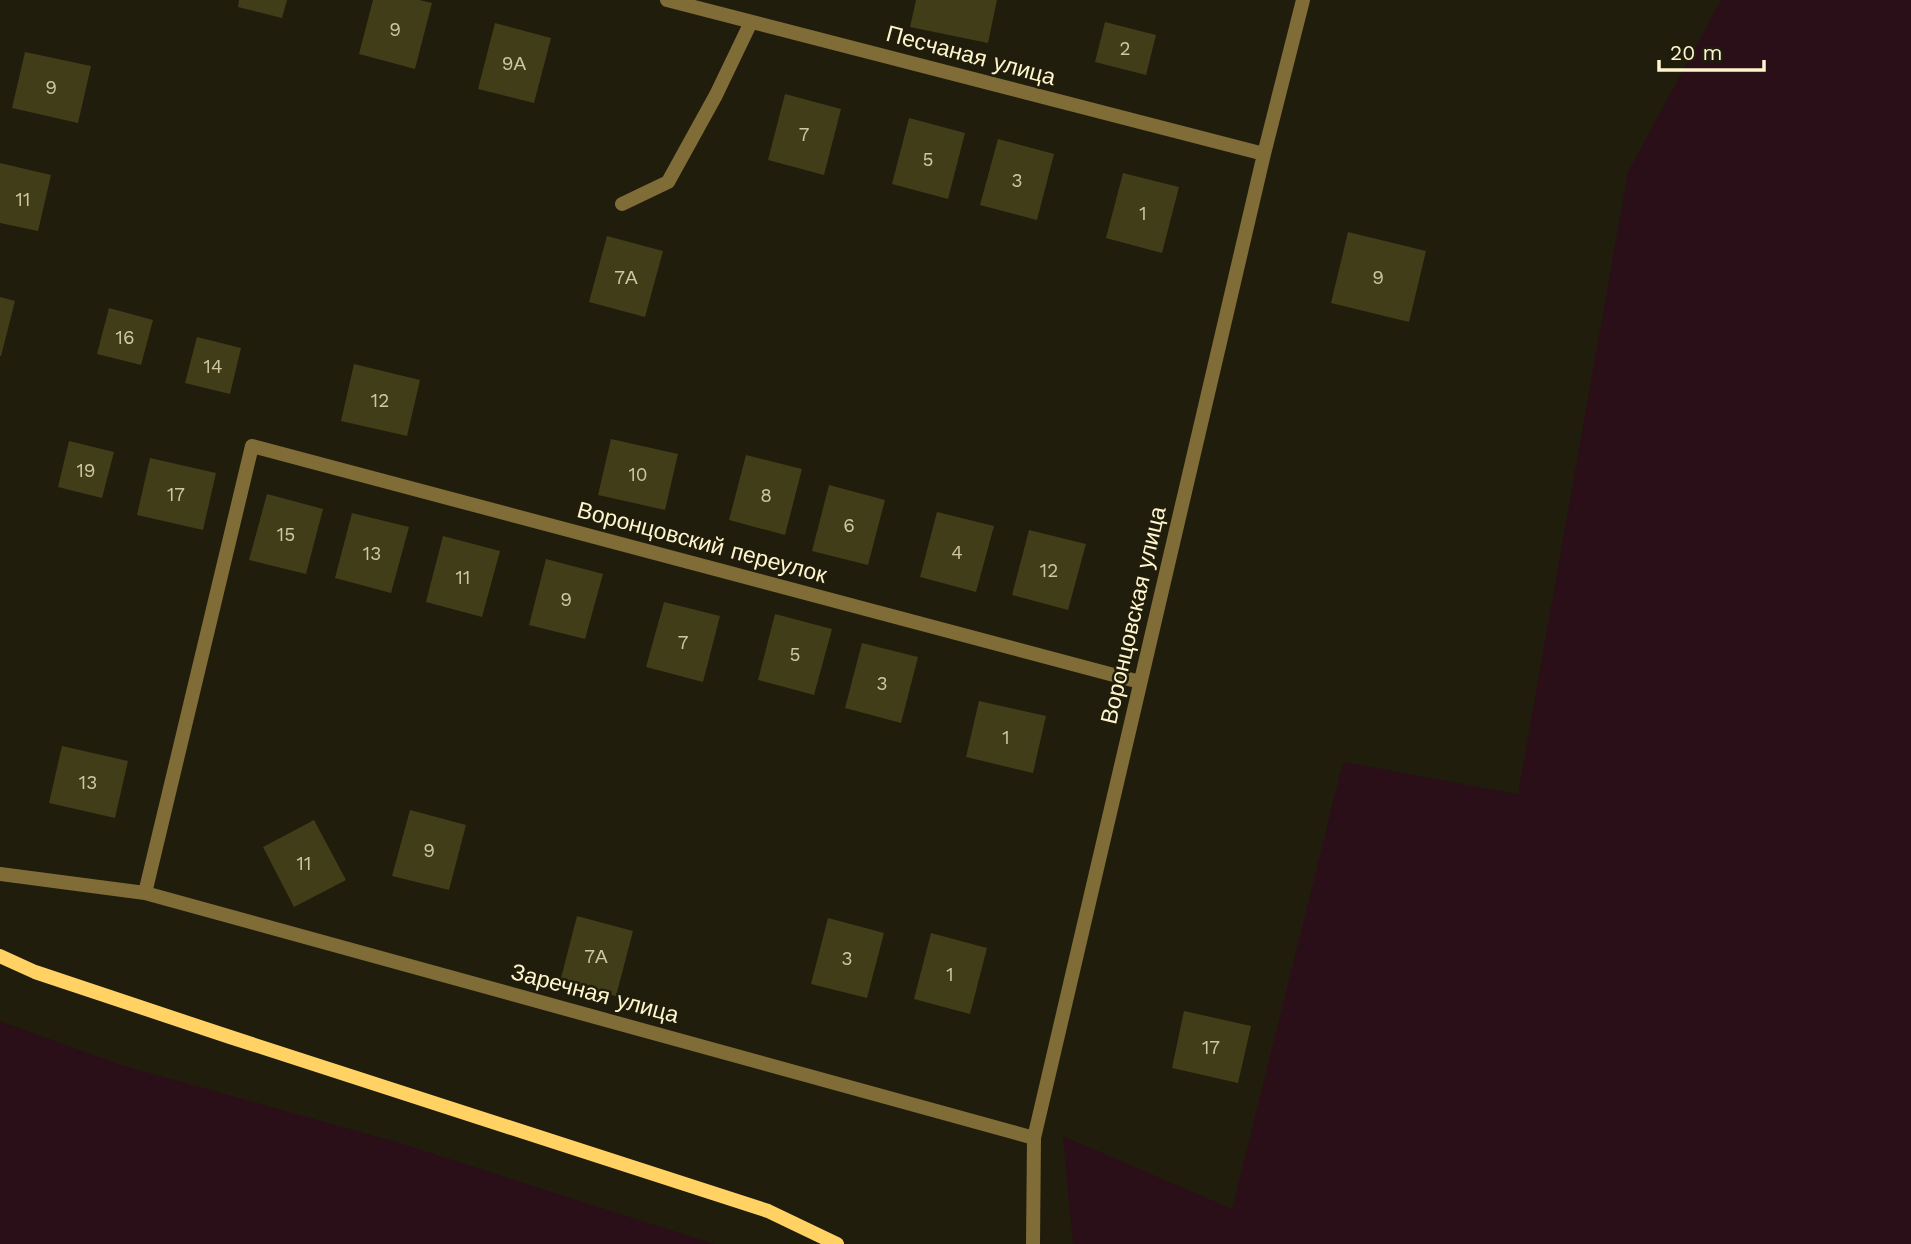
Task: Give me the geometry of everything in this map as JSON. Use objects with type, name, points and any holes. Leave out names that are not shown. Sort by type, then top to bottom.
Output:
[{"type":"main road","points":[[0,956],[35,972],[230,1037],[768,1211],[837,1244]]},
{"type":"street","name":"Песчаная улица","points":[[667,0],[1264,154]]},
{"type":"street","name":"Воронцовская улица","points":[[1033,1244],[1034,1138],[1264,154],[1303,0]]},
{"type":"street","points":[[622,204],[668,182],[716,95],[751,22]]},
{"type":"street","name":"Воронцовский переулок","points":[[145,893],[251,446],[1140,682]]},
{"type":"street","name":"Заречная улица","points":[[0,874],[145,893],[1034,1138]]},
{"type":"shaded area","points":[[1721,0],[1911,0],[1911,1244],[1073,1244],[1063,1136],[1232,1209],[1343,762],[1518,794],[1628,172]]},
{"type":"shaded area","points":[[0,1021],[121,1065],[393,1141],[714,1244],[0,1244]]},
{"type":"building","points":[[239,0],[287,0],[282,18],[238,7]]},
{"type":"building","points":[[373,0],[419,0],[432,3],[415,69],[359,54]]},
{"type":"building","points":[[916,0],[997,0],[988,43],[910,27]]},
{"type":"building","points":[[1105,22],[1156,35],[1146,75],[1095,62]]},
{"type":"building","points":[[495,23],[551,38],[534,103],[478,89]]},
{"type":"building","points":[[25,52],[91,66],[78,123],[12,108]]},
{"type":"building","points":[[785,94],[841,109],[824,175],[768,160]]},
{"type":"building","points":[[909,118],[965,133],[948,199],[892,184]]},
{"type":"building","points":[[998,139],[1054,154],[1037,220],[980,205]]},
{"type":"building","points":[[0,163],[51,175],[38,231],[0,223]]},
{"type":"building","points":[[1123,173],[1179,187],[1162,253],[1106,238]]},
{"type":"building","points":[[1348,232],[1426,251],[1409,322],[1331,303]]},
{"type":"building","points":[[607,236],[663,251],[645,317],[589,302]]},
{"type":"building","points":[[0,297],[15,301],[1,356],[0,356]]},
{"type":"building","points":[[109,308],[153,320],[141,365],[97,354]]},
{"type":"building","points":[[197,337],[241,348],[230,394],[185,383]]},
{"type":"building","points":[[354,364],[420,380],[407,436],[341,421]]},
{"type":"building","points":[[611,439],[678,454],[665,510],[598,495]]},
{"type":"building","points":[[69,441],[114,452],[102,498],[58,487]]},
{"type":"building","points":[[746,455],[802,469],[785,535],[729,520]]},
{"type":"building","points":[[150,458],[216,473],[203,530],[137,515]]},
{"type":"building","points":[[829,485],[885,500],[868,565],[812,551]]},
{"type":"building","points":[[267,494],[323,509],[306,574],[249,560]]},
{"type":"building","points":[[937,512],[994,526],[976,592],[920,577]]},
{"type":"building","points":[[352,513],[409,527],[391,593],[335,578]]},
{"type":"building","points":[[1029,530],[1086,544],[1068,610],[1012,595]]},
{"type":"building","points":[[443,536],[500,551],[482,617],[426,602]]},
{"type":"building","points":[[546,559],[603,574],[585,639],[529,625]]},
{"type":"building","points":[[664,602],[720,616],[703,682],[646,667]]},
{"type":"building","points":[[775,614],[832,629],[814,695],[758,680]]},
{"type":"building","points":[[862,643],[918,657],[901,723],[845,708]]},
{"type":"building","points":[[979,701],[1046,716],[1033,773],[966,757]]},
{"type":"building","points":[[62,746],[128,761],[115,818],[49,803]]},
{"type":"building","points":[[410,810],[466,825],[449,890],[392,876]]},
{"type":"building","points":[[314,820],[346,880],[294,907],[263,847]]},
{"type":"building","points":[[577,916],[633,931],[616,996],[560,982]]},
{"type":"building","points":[[828,918],[884,933],[867,998],[811,984]]},
{"type":"building","points":[[931,933],[987,948],[970,1014],[914,999]]},
{"type":"building","points":[[1184,1011],[1251,1026],[1238,1083],[1172,1068]]}]
